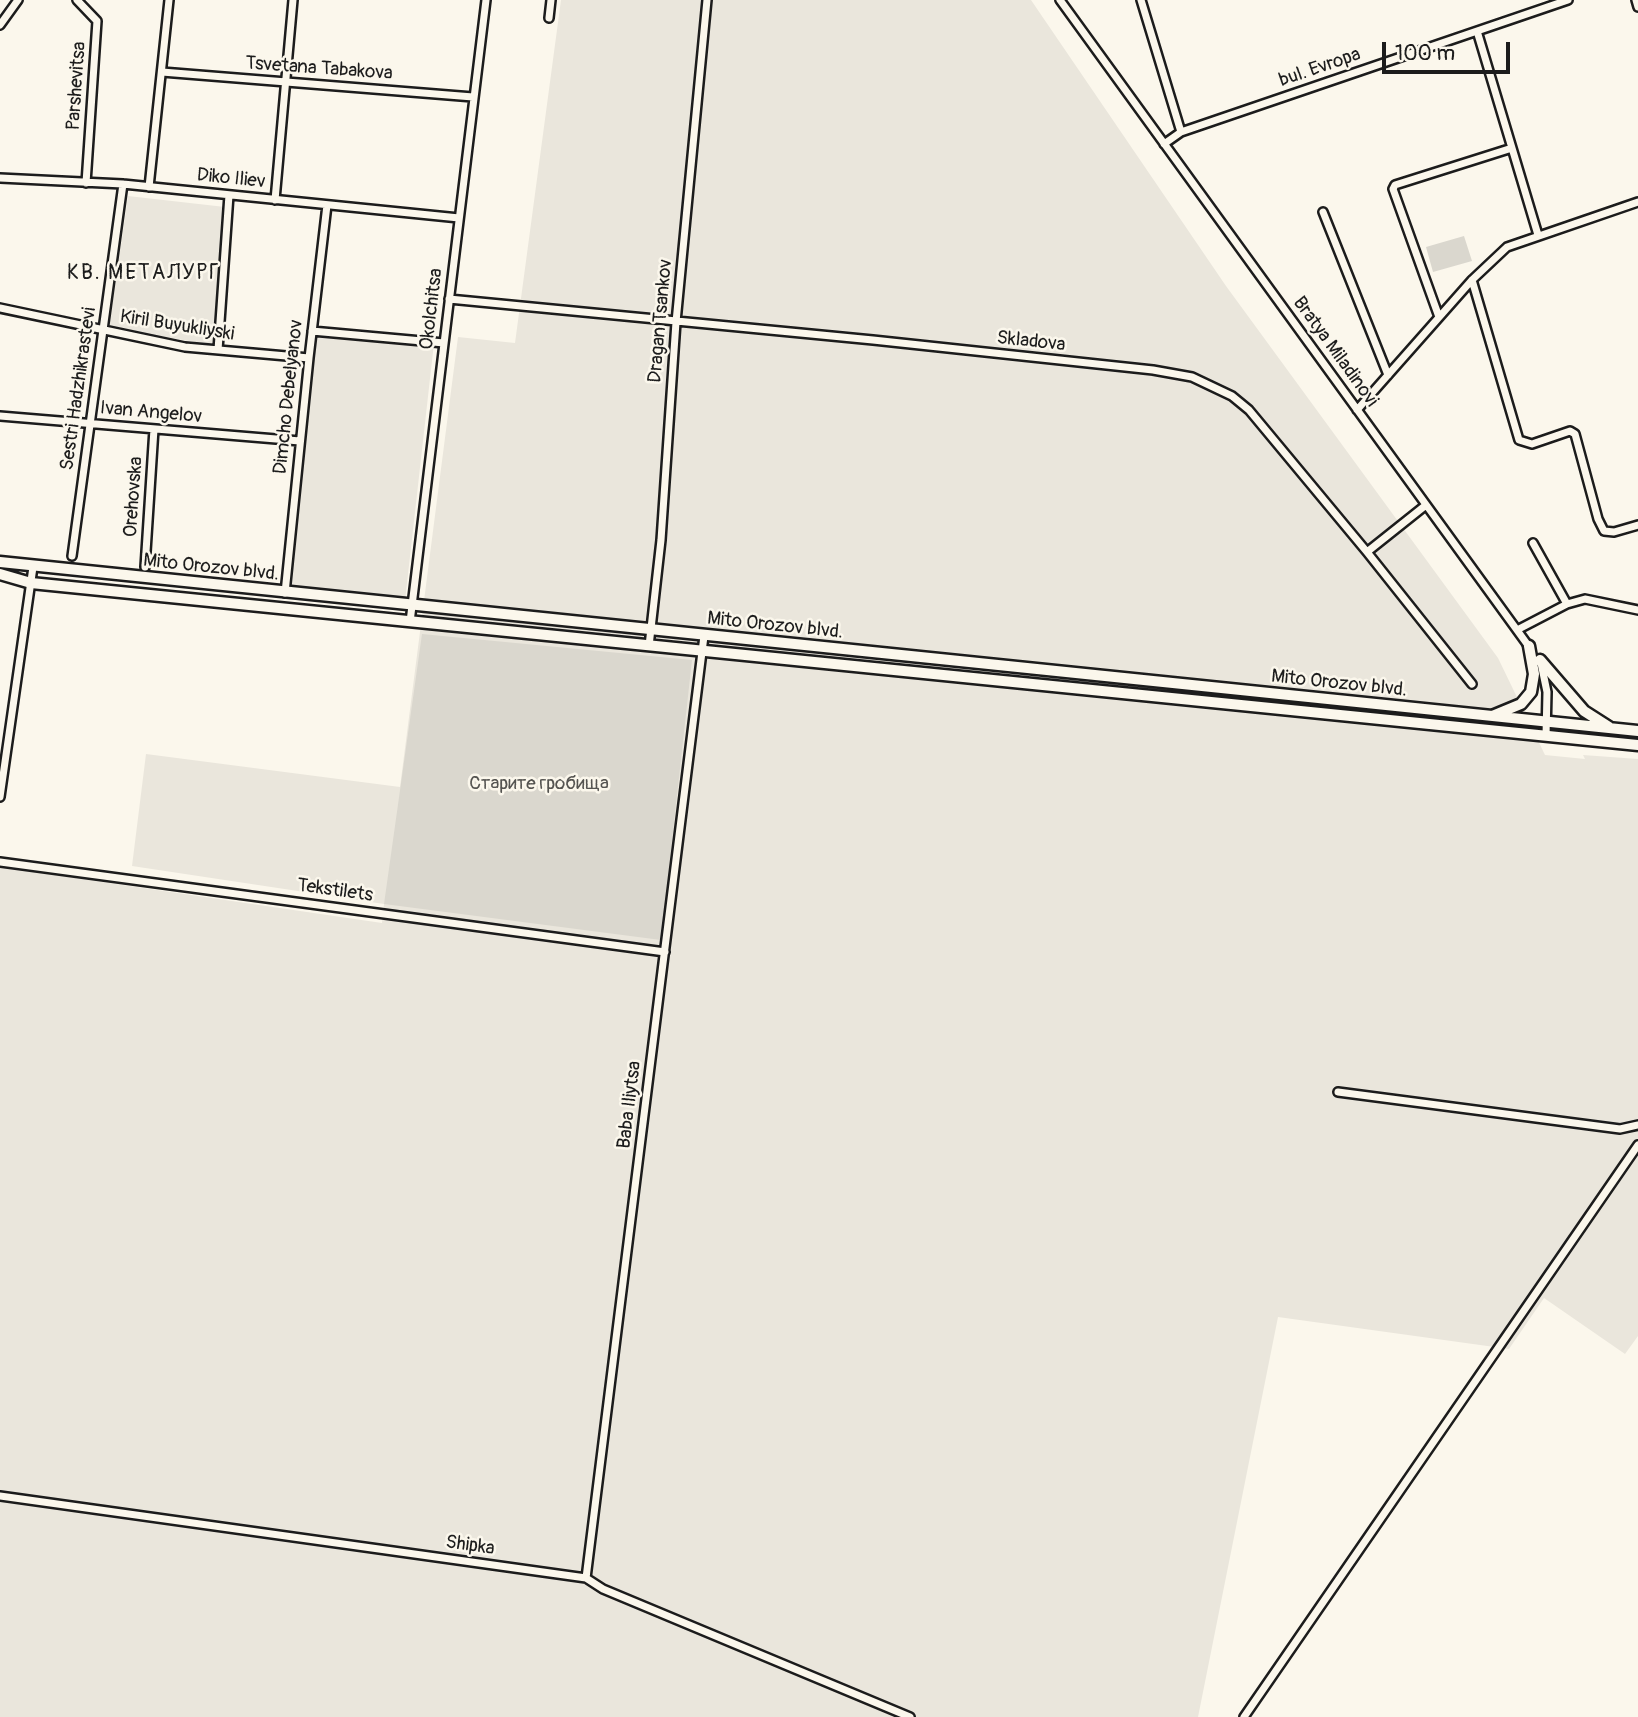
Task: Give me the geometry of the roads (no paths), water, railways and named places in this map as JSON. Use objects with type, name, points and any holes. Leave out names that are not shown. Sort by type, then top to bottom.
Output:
[{"type":"main road","name":"Mito Orozov blvd.","points":[[0,562],[1638,732]]},
{"type":"main road","name":"Mito Orozov blvd.","points":[[0,574],[31,583],[1638,745]]},
{"type":"main road","points":[[1489,716],[1521,704],[1531,692],[1534,674],[1529,646]]},
{"type":"main road","points":[[1539,660],[1584,711],[1613,729]]},
{"type":"street","points":[[0,25],[18,0]]},
{"type":"street","name":"Parshevitsa","points":[[77,0],[97,21],[86,183]]},
{"type":"street","points":[[149,187],[169,0]]},
{"type":"street","points":[[275,200],[293,0]]},
{"type":"street","name":"Okolchitsa","points":[[410,622],[486,0]]},
{"type":"street","points":[[549,18],[551,0]]},
{"type":"street","name":"Dragan Tsankov","points":[[649,646],[661,540],[676,321],[707,0]]},
{"type":"street","name":"Bratya Miladinovi","points":[[1060,0],[1539,660],[1547,684],[1546,736]]},
{"type":"street","points":[[1141,0],[1181,132]]},
{"type":"street","name":"bul. Evropa","points":[[1164,144],[1181,132],[1568,0]]},
{"type":"street","points":[[1636,0],[1638,7]]},
{"type":"street","points":[[1477,31],[1538,235]]},
{"type":"street","name":"Tsvetana Tabakova","points":[[162,72],[474,97]]},
{"type":"street","points":[[1439,317],[1393,189],[1395,185],[1512,148]]},
{"type":"street","name":"Diko Iliev","points":[[0,178],[123,184],[459,218]]},
{"type":"street","name":"Sestri Hadzhikrastevi","points":[[72,556],[123,184]]},
{"type":"street","points":[[218,350],[229,195]]},
{"type":"street","points":[[1357,410],[1472,280],[1507,247],[1638,202]]},
{"type":"street","name":"Dimcho Debelyanov","points":[[285,593],[327,205]]},
{"type":"street","points":[[1323,212],[1388,375]]},
{"type":"street","points":[[1472,280],[1518,440],[1532,444],[1570,431],[1575,434],[1598,519],[1604,531],[1614,532],[1638,526]]},
{"type":"street","name":"Skladova","points":[[449,299],[1153,370],[1192,377],[1232,396],[1249,410],[1472,684]]},
{"type":"street","name":"Kiril Buyukliyski","points":[[0,308],[186,347],[309,358]]},
{"type":"street","points":[[312,331],[444,343]]},
{"type":"street","name":"Ivan Angelov","points":[[0,416],[300,441]]},
{"type":"street","name":"Orehovska","points":[[145,567],[154,429]]},
{"type":"street","points":[[1367,552],[1426,505]]},
{"type":"street","points":[[1533,543],[1567,604]]},
{"type":"street","points":[[0,797],[33,567]]},
{"type":"street","points":[[1517,630],[1567,604],[1585,599],[1638,610]]},
{"type":"street","name":"Baba Iliytsa","points":[[586,1578],[704,636]]},
{"type":"street","name":"Tekstilets","points":[[0,862],[665,952]]},
{"type":"street","points":[[1338,1092],[1620,1129],[1638,1125]]},
{"type":"street","points":[[1244,1717],[1638,1145]]},
{"type":"street","name":"Shipka","points":[[0,1496],[586,1578],[615,1594],[910,1717]]},
{"type":"district","name":"КВ. МЕТАЛУРГ","points":[[144,274]]},
{"type":"park label","name":"Старите гробища","points":[[539,784]]}]
